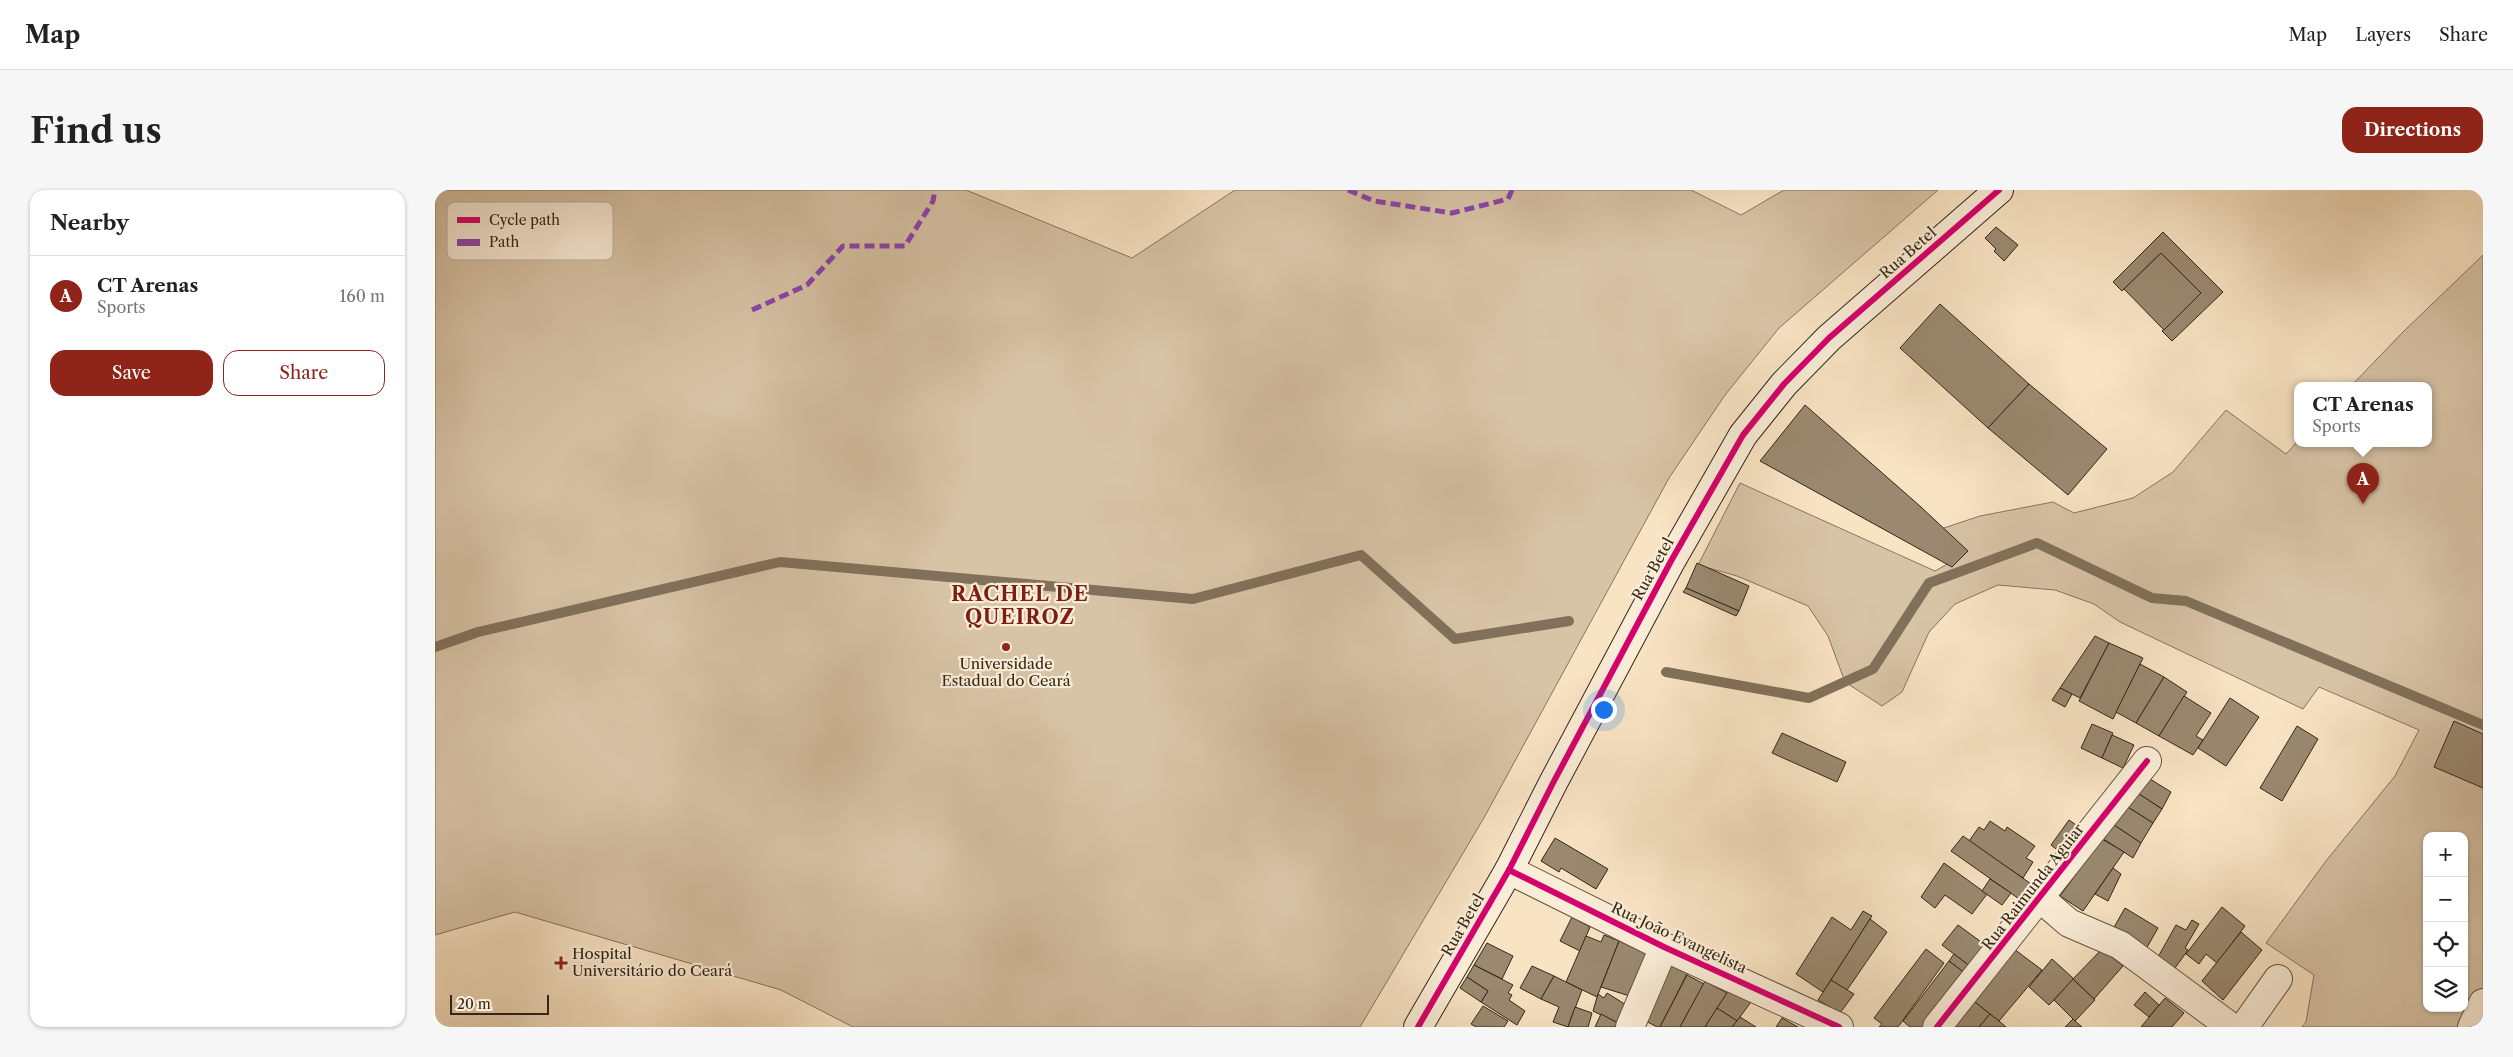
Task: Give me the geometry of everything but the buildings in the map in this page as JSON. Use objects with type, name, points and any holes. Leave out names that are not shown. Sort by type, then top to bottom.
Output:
[{"type":"street","name":"Rua Betel","points":[[1418,1027],[1509,870],[1667,569],[1743,435],[1784,384],[1829,338],[1999,190]]},
{"type":"street","name":"Rua Raimunda Aguiar","points":[[1937,1027],[2147,761]]},
{"type":"street","name":"Rua João Evangelista","points":[[1509,870],[1664,946],[1839,1027]]},
{"type":"street","points":[[2040,898],[2069,923],[2120,945],[2231,1027]]},
{"type":"street","points":[[1630,1027],[1664,946]]},
{"type":"street","points":[[2243,1027],[2278,979]]},
{"type":"street","points":[[2472,1027],[2483,1003]]},
{"type":"shaded area","name":"Universidade Estadual do Ceará","points":[[435,190],[966,190],[1132,258],[1235,190],[1691,190],[1741,215],[1784,190],[1938,190],[1779,328],[1725,395],[1669,478],[1485,816],[1360,1027],[853,1027],[781,990],[515,912],[435,935]]},
{"type":"shaded area","points":[[2483,255],[2483,1027],[2302,1027],[2306,1022],[2314,975],[2266,943],[2326,861],[2395,776],[2419,730],[2319,687],[2303,709],[2120,622],[2094,604],[2055,590],[1998,585],[1955,604],[1929,632],[1902,692],[1882,706],[1845,682],[1828,636],[1808,606],[1737,576],[1698,565],[1740,483],[1935,571],[1965,554],[1935,531],[1980,516],[2053,502],[2074,513],[2133,498],[2173,472],[2226,410],[2286,454],[2294,445],[2294,447],[2432,447],[2432,382],[2355,382],[2403,332]]},
{"type":"waterway","points":[[1666,672],[1809,698],[1873,669],[1929,583],[2037,543],[2152,598],[2186,601],[2483,725]]},
{"type":"waterway","points":[[435,647],[478,632],[780,562],[1193,599],[1361,555],[1455,639],[1569,621]]},
{"type":"marked path","points":[[752,310],[807,285],[843,246],[905,246],[933,201],[935,190]]},
{"type":"marked path","points":[[1348,190],[1374,201],[1452,213],[1508,199],[1512,190]]},
{"type":"cycle path","points":[[1418,1027],[1509,870],[1671,561],[1743,435],[1784,384],[1829,338],[1999,190]]},
{"type":"cycle path","points":[[1937,1027],[2147,761]]},
{"type":"cycle path","points":[[1509,870],[1664,947],[1839,1027]]},
{"type":"place","name":"CT Arenas","points":[[2363,504]]},
{"type":"place","name":"Universidade Estadual do Ceará","points":[[1006,647]]},
{"type":"place","name":"Hospital Universitário do Ceará","points":[[561,963]]},
{"type":"district","name":"RACHEL DE QUEIROZ","points":[[1020,606]]}]
